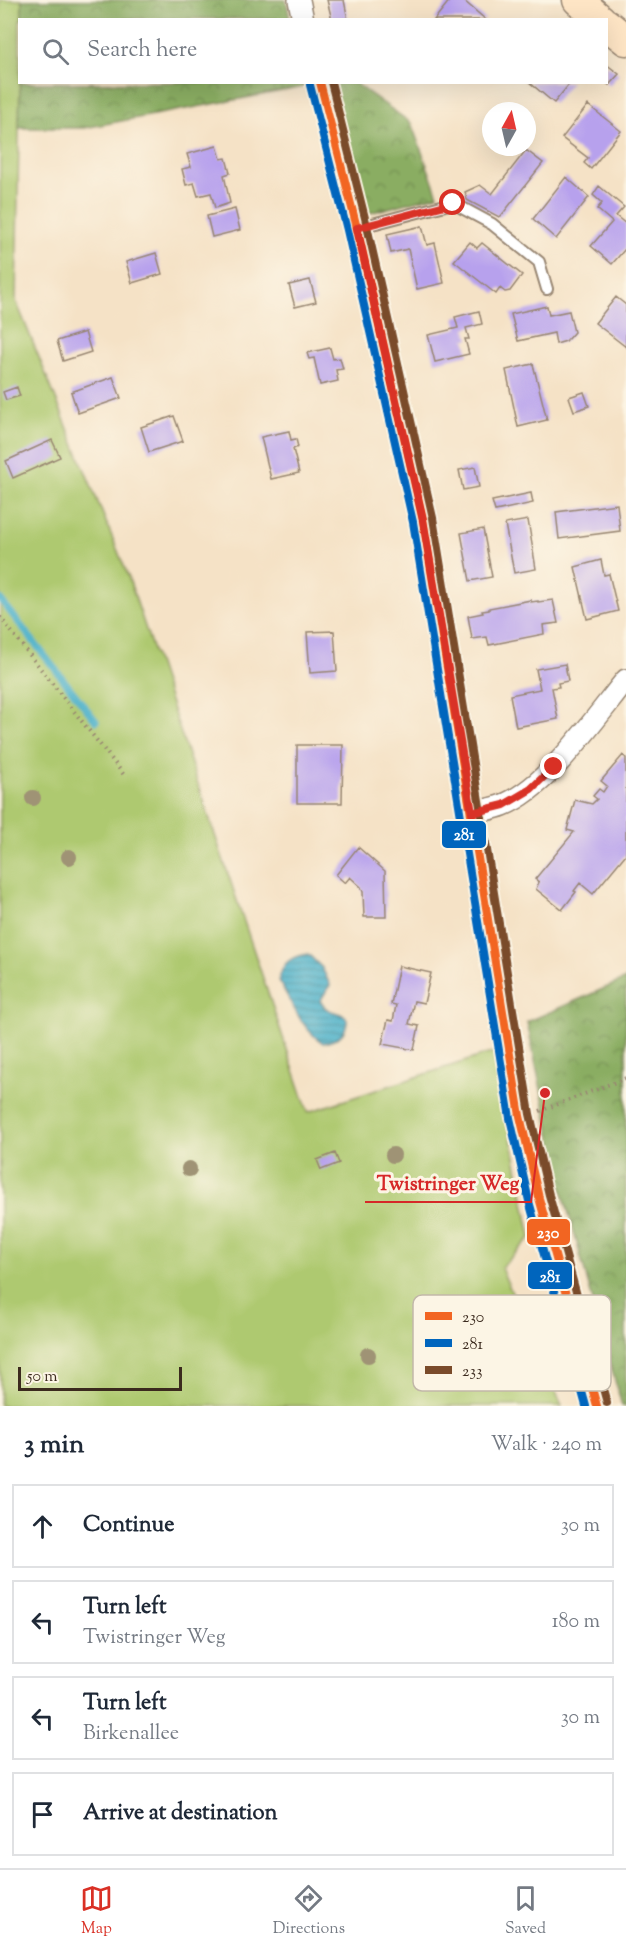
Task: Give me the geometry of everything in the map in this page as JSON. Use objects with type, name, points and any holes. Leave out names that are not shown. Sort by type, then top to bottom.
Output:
[{"type":"main road","points":[[578,0],[599,18]]},
{"type":"main road","points":[[608,26],[626,40]]},
{"type":"street","points":[[298,0],[302,18]]},
{"type":"street","points":[[321,84],[357,228],[423,520],[520,1116],[539,1198],[566,1295]]},
{"type":"street","points":[[472,813],[504,805],[531,789],[554,767],[626,680]]},
{"type":"street","points":[[593,1391],[597,1406]]},
{"type":"lane","points":[[357,228],[453,203],[492,224],[540,262],[547,289]]},
{"type":"path","points":[[0,617],[124,775]]},
{"type":"path","points":[[520,1116],[626,1078]]},
{"type":"green space","points":[[0,0],[22,0],[22,18],[18,18],[18,84],[20,84],[16,301],[128,576],[308,1112],[494,1052],[531,1237],[501,1268],[513,1295],[413,1295],[413,1391],[555,1391],[562,1406],[0,1406]]},
{"type":"green space","points":[[22,0],[286,0],[290,18],[22,18]]},
{"type":"green space","points":[[20,84],[303,84],[304,87],[84,128],[19,128]]},
{"type":"green space","points":[[333,84],[356,84],[411,123],[438,195],[366,214]]},
{"type":"green space","points":[[626,979],[626,1406],[622,1406],[611,1366],[611,1295],[591,1295],[560,1182],[527,1022]]},
{"type":"water","points":[[308,954],[322,968],[330,985],[320,1001],[327,1009],[343,1015],[347,1020],[347,1025],[340,1036],[323,1043],[303,1023],[279,981],[282,969],[288,962]]},
{"type":"building","points":[[327,0],[344,0],[348,18],[332,18]]},
{"type":"building","points":[[450,0],[463,0],[484,18],[436,18]]},
{"type":"building","points":[[608,66],[619,74],[608,84]]},
{"type":"building","points":[[531,84],[569,84],[554,103]]},
{"type":"building","points":[[588,105],[621,131],[591,169],[584,163],[588,158],[562,138]]},
{"type":"building","points":[[217,146],[221,159],[226,158],[230,173],[224,175],[230,203],[215,208],[211,193],[198,196],[194,183],[186,185],[182,169],[191,167],[187,154]]},
{"type":"building","points":[[521,156],[534,156],[543,163],[499,217],[467,200],[465,192],[480,185],[492,194]]},
{"type":"building","points":[[566,177],[589,197],[556,239],[533,219]]},
{"type":"building","points":[[599,186],[624,207],[616,216],[626,224],[626,248],[612,264],[591,246],[612,222],[597,209],[602,203],[593,195]]},
{"type":"building","points":[[235,209],[240,230],[212,237],[207,216]]},
{"type":"building","points":[[422,226],[427,245],[435,243],[444,283],[417,289],[408,249],[391,253],[387,234]]},
{"type":"building","points":[[470,242],[477,248],[482,243],[522,275],[510,291],[505,292],[500,288],[496,294],[454,261]]},
{"type":"building","points":[[156,253],[162,274],[132,283],[126,262]]},
{"type":"building","points":[[310,280],[316,302],[295,307],[289,285]]},
{"type":"building","points":[[616,297],[626,305],[626,347],[595,323]]},
{"type":"building","points":[[547,306],[549,315],[569,311],[574,332],[566,341],[556,344],[554,333],[518,341],[511,314]]},
{"type":"building","points":[[479,311],[482,324],[466,328],[469,339],[465,339],[469,354],[435,362],[428,335],[458,328],[455,317]]},
{"type":"building","points":[[85,332],[91,352],[63,361],[57,341]]},
{"type":"building","points":[[330,348],[333,359],[340,358],[343,369],[336,370],[338,381],[320,385],[314,358],[309,359],[307,353]]},
{"type":"building","points":[[533,364],[547,420],[518,427],[506,370]]},
{"type":"building","points":[[113,377],[121,398],[78,413],[71,392]]},
{"type":"building","points":[[17,387],[20,396],[6,400],[3,392]]},
{"type":"building","points":[[584,392],[589,406],[574,411],[569,397]]},
{"type":"building","points":[[174,416],[183,441],[149,452],[141,427]]},
{"type":"building","points":[[289,431],[291,440],[296,439],[298,447],[293,449],[299,473],[271,479],[261,437]]},
{"type":"building","points":[[52,440],[60,457],[13,478],[6,461]]},
{"type":"building","points":[[475,467],[479,487],[463,490],[459,470]]},
{"type":"building","points":[[531,493],[533,503],[495,511],[492,501]]},
{"type":"building","points":[[617,504],[620,531],[559,539],[556,512]]},
{"type":"building","points":[[528,520],[536,569],[514,573],[505,524]]},
{"type":"building","points":[[483,529],[492,577],[470,581],[461,533]]},
{"type":"building","points":[[601,560],[604,575],[609,574],[618,611],[587,619],[575,567]]},
{"type":"building","points":[[531,600],[531,602],[538,602],[553,600],[558,623],[543,625],[544,634],[489,645],[487,637],[472,639],[468,616],[483,613],[482,611],[489,610],[489,608]]},
{"type":"building","points":[[334,631],[337,671],[310,673],[307,632]]},
{"type":"building","points":[[565,664],[568,681],[558,683],[559,687],[552,688],[558,719],[516,727],[510,695],[540,689],[536,669]]},
{"type":"building","points":[[297,745],[343,745],[342,803],[297,803]]},
{"type":"building","points":[[623,755],[626,758],[626,854],[593,894],[580,883],[562,910],[536,889],[539,882],[535,879],[574,832],[567,830],[575,800],[592,804],[597,799],[593,796],[599,789],[603,792],[607,786],[601,781]]},
{"type":"building","points":[[358,847],[385,871],[386,917],[364,917],[361,887],[350,877],[345,883],[336,875]]},
{"type":"building","points":[[399,966],[431,973],[424,1003],[414,1001],[409,1024],[419,1026],[414,1050],[382,1044],[388,1020],[393,1021],[396,1005],[391,1004]]},
{"type":"building","points":[[335,1153],[339,1163],[321,1170],[317,1160]]},
{"type":"waterway","points":[[0,599],[96,721]]},
{"type":"transit line","name":"230","points":[[321,84],[357,228],[423,520],[520,1116],[539,1198],[566,1295]]},
{"type":"transit line","name":"233","points":[[332,84],[367,226],[433,518],[530,1114],[549,1195],[577,1295]]},
{"type":"transit line","name":"281","points":[[310,85],[347,230],[413,522],[510,1118],[529,1201],[555,1295]]},
{"type":"transit line","name":"281","points":[[582,1391],[586,1406]]},
{"type":"transit line","name":"230","points":[[593,1391],[597,1406]]},
{"type":"transit line","name":"233","points":[[604,1391],[607,1403]]},
{"type":"place","name":"Twistringer Weg","points":[[545,1093]]},
{"type":"route","points":[[453,203],[357,228],[423,520],[472,813],[504,805],[531,789],[554,767]]}]
